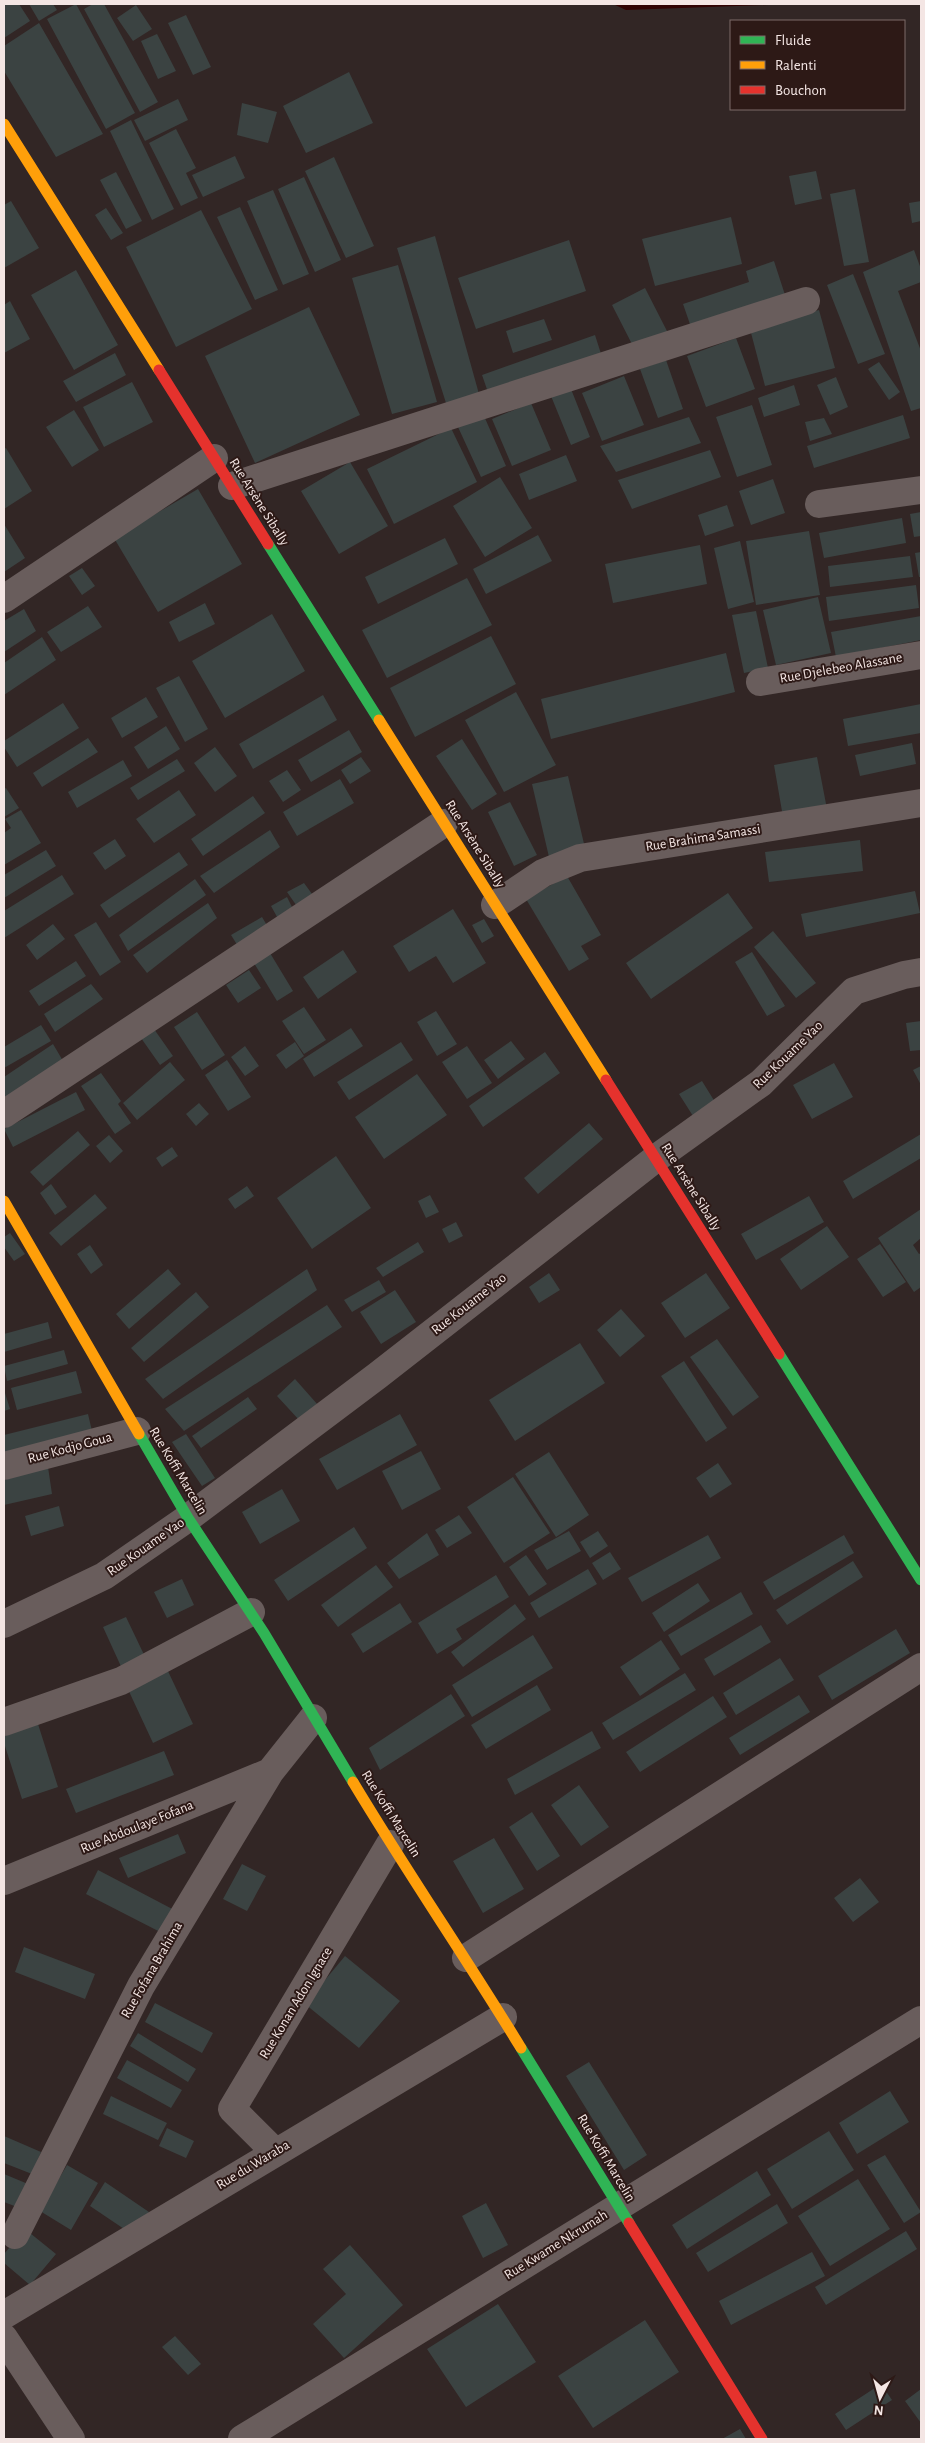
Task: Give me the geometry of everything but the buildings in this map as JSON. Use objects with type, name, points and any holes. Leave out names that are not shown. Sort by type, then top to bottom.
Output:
[{"type":"street","name":"Rue Arsène Sibally","points":[[4,124],[921,1580]]},
{"type":"street","points":[[232,486],[806,301]]},
{"type":"street","points":[[4,600],[214,458]]},
{"type":"street","points":[[819,504],[921,490]]},
{"type":"street","name":"Rue Djelebeo Alassane","points":[[760,682],[921,654]]},
{"type":"street","name":"Rue Brahima Samassi","points":[[495,905],[543,873],[580,858],[921,804]]},
{"type":"street","points":[[4,1114],[444,823]]},
{"type":"street","name":"Rue Kouame Yao","points":[[4,1624],[104,1576],[188,1518],[377,1376],[655,1159],[762,1083],[854,991],[904,975],[921,972]]},
{"type":"street","name":"Rue Koffi Marcelin","points":[[4,1201],[188,1518],[251,1612],[390,1844],[503,2017],[762,2439]]},
{"type":"street","name":"Rue Kodjo Goua","points":[[4,1466],[137,1431]]},
{"type":"street","points":[[4,1722],[122,1680],[251,1612]]},
{"type":"street","points":[[466,1958],[921,1667]]},
{"type":"street","name":"Rue Fofana Brahima","points":[[15,2236],[141,1986],[270,1772],[313,1718]]},
{"type":"street","name":"Rue Abdoulaye Fofana","points":[[6,1885],[270,1772]]},
{"type":"street","name":"Rue Konan Adon Ignace","points":[[275,2152],[232,2109],[390,1844]]},
{"type":"street","name":"Rue du Waraba","points":[[4,2315],[503,2017]]},
{"type":"street","name":"Rue Kwame Nkrumah","points":[[242,2439],[921,2020]]},
{"type":"street","points":[[4,2338],[71,2439]]},
{"type":"shaded area","points":[[613,4],[794,4],[626,10]]},
{"type":"traffic: fast","points":[[268,544],[379,720]]},
{"type":"traffic: fast","points":[[779,1354],[921,1580]]},
{"type":"traffic: fast","points":[[139,1434],[188,1518],[264,1633],[353,1782]]},
{"type":"traffic: fast","points":[[521,2048],[629,2223]]},
{"type":"traffic: slow","points":[[4,124],[159,370]]},
{"type":"traffic: slow","points":[[379,720],[606,1080]]},
{"type":"traffic: slow","points":[[4,1201],[139,1434]]},
{"type":"traffic: slow","points":[[353,1782],[521,2048]]},
{"type":"traffic: jam","points":[[159,370],[268,544]]},
{"type":"traffic: jam","points":[[606,1080],[779,1354]]},
{"type":"traffic: jam","points":[[629,2223],[762,2439]]}]
